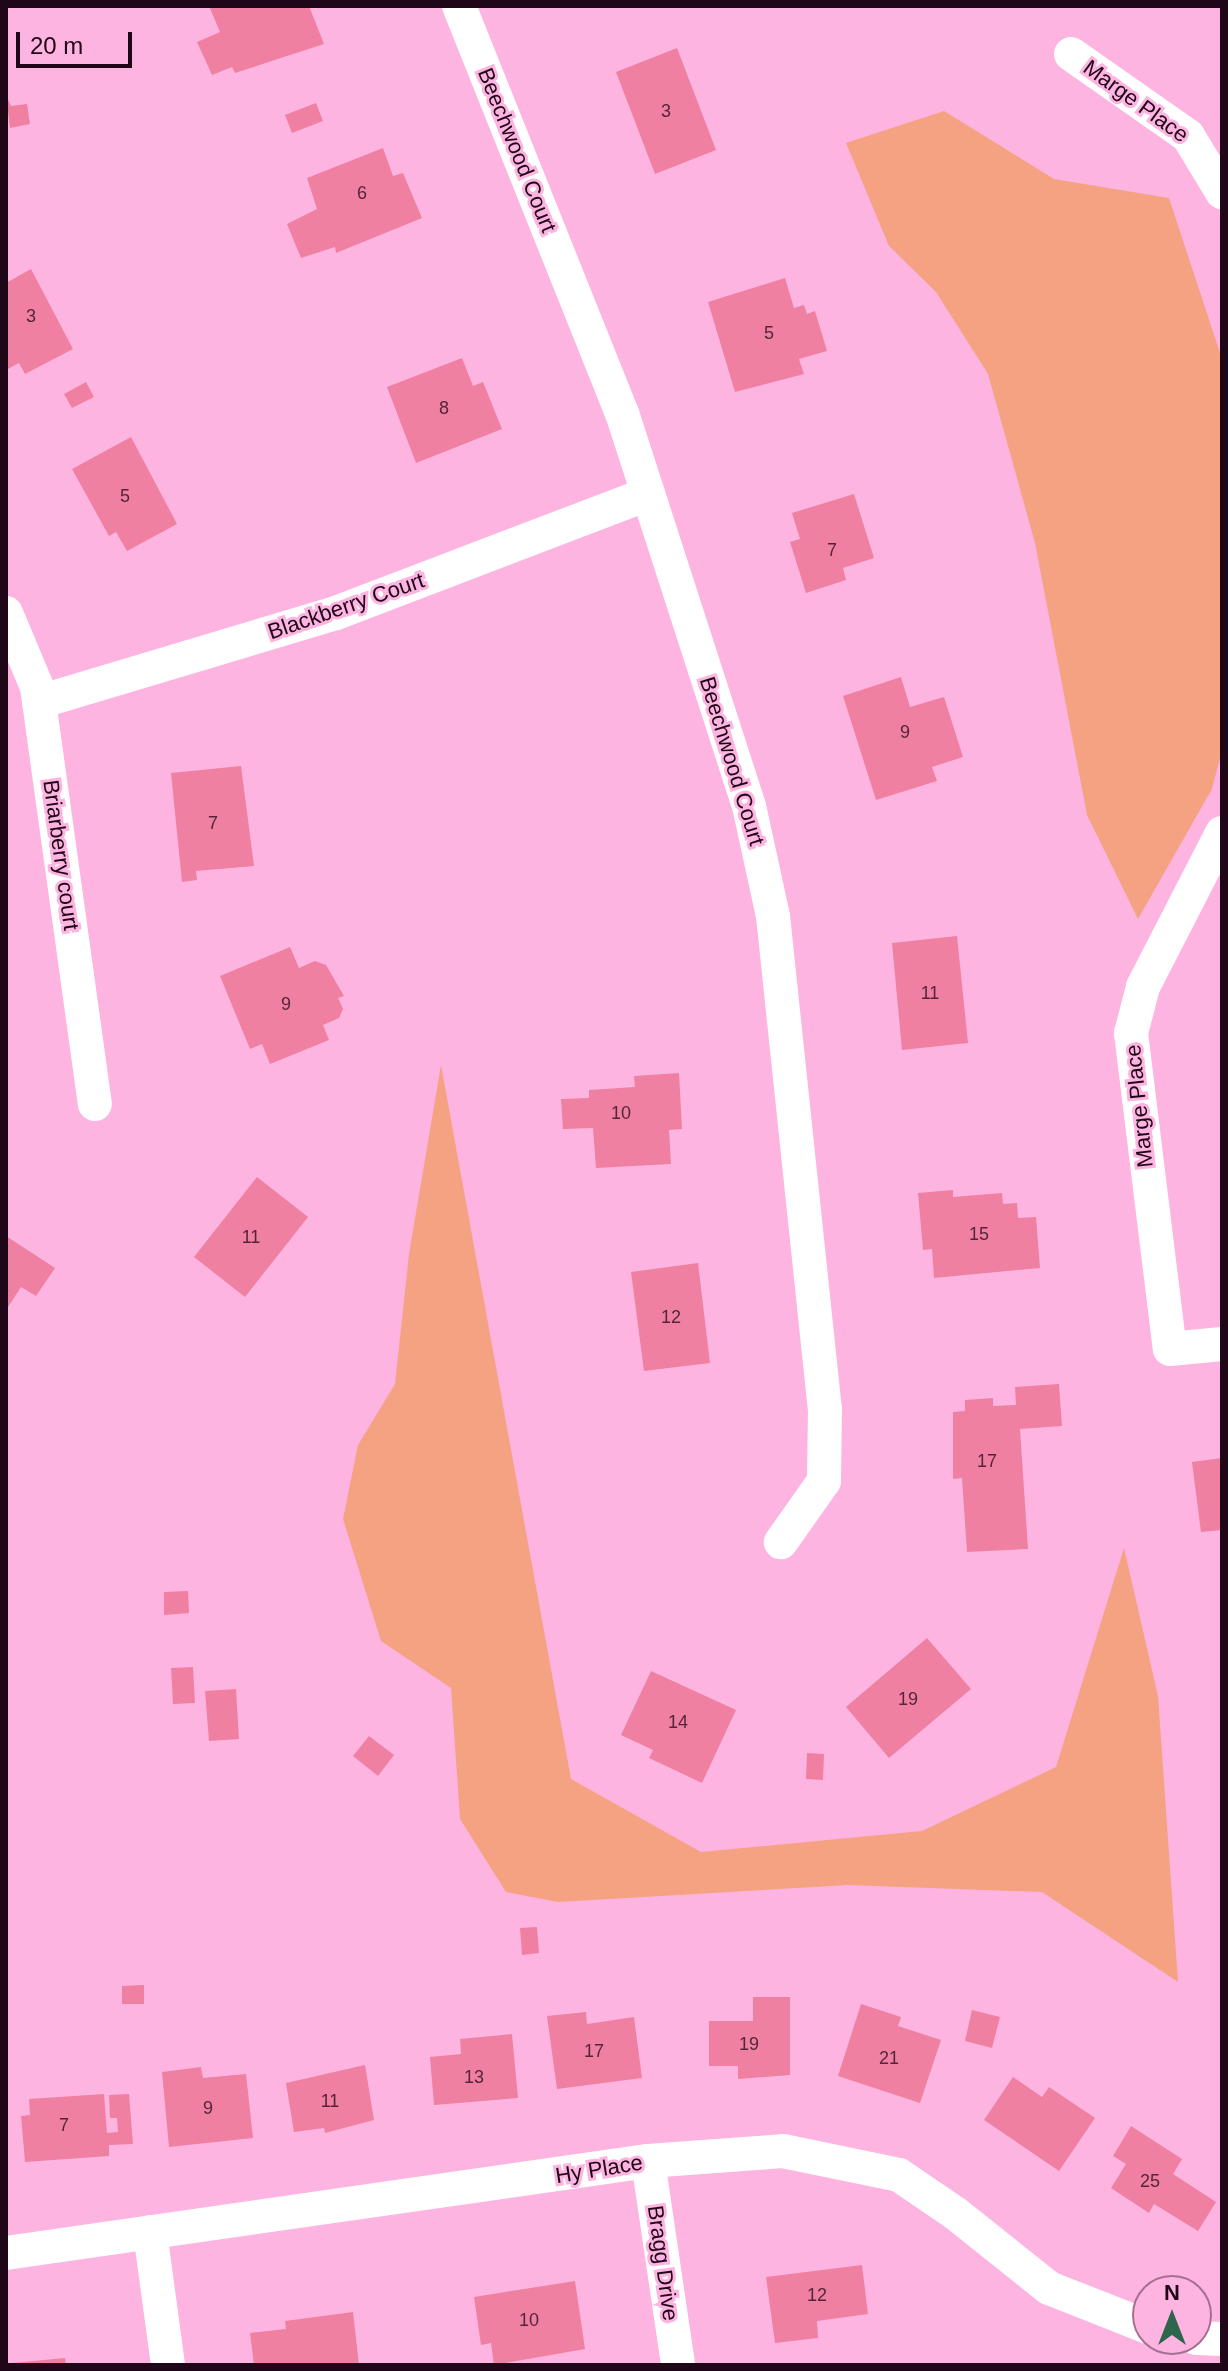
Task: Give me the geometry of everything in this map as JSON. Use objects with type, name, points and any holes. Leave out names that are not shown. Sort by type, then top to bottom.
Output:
[{"type":"street","name":"Beechwood Court","points":[[459,6],[622,413],[749,806],[773,916],[825,1408],[824,1481],[781,1542]]},
{"type":"street","name":"Marge Place","points":[[1071,54],[1188,136],[1222,192]]},
{"type":"street","name":"Blackberry Court","points":[[39,702],[336,613],[648,494]]},
{"type":"street","name":"Briarberry court","points":[[6,613],[39,702],[95,1104]]},
{"type":"street","name":"Marge Place","points":[[1222,833],[1143,987],[1131,1033],[1170,1349],[1222,1344]]},
{"type":"street","name":"Hy Place","points":[[6,2253],[648,2161],[783,2151],[899,2175],[955,2213],[1049,2288],[1132,2321]]},
{"type":"street","name":"Bragg Drive","points":[[648,2161],[678,2365]]},
{"type":"street","points":[[150,2232],[168,2365]]},
{"type":"shaded area","points":[[944,111],[1054,179],[1169,198],[1222,359],[1222,750],[1212,789],[1138,919],[1087,815],[1035,543],[988,374],[936,292],[889,246],[846,143]]},
{"type":"shaded area","points":[[441,1065],[571,1779],[701,1852],[922,1831],[1056,1767],[1124,1548],[1158,1696],[1178,1982],[1042,1892],[848,1885],[558,1902],[506,1892],[460,1819],[451,1688],[381,1641],[343,1519],[358,1445],[395,1384],[409,1254]]},
{"type":"building","points":[[209,6],[309,6],[324,44],[235,73],[232,67],[212,75],[197,42],[220,32]]},
{"type":"building","points":[[677,48],[716,150],[655,174],[616,72]]},
{"type":"building","points":[[6,95],[11,106],[27,104],[30,124],[10,128]]},
{"type":"building","points":[[316,103],[323,121],[292,133],[285,115]]},
{"type":"building","points":[[383,148],[393,176],[403,173],[422,218],[336,253],[335,247],[301,258],[287,224],[317,209],[307,178]]},
{"type":"building","points":[[31,269],[73,349],[25,374],[19,363],[6,370],[6,283]]},
{"type":"building","points":[[785,278],[794,308],[804,305],[807,314],[815,311],[827,351],[799,359],[804,374],[735,392],[708,302]]},
{"type":"building","points":[[462,358],[473,386],[483,382],[502,429],[416,463],[387,387]]},
{"type":"building","points":[[86,382],[94,397],[72,408],[64,394]]},
{"type":"building","points":[[131,437],[177,524],[127,551],[116,532],[109,536],[72,469]]},
{"type":"building","points":[[854,494],[874,558],[843,568],[846,580],[806,593],[790,542],[800,539],[792,513]]},
{"type":"building","points":[[901,677],[910,707],[944,697],[963,757],[932,767],[937,781],[876,800],[843,696]]},
{"type":"building","points":[[241,766],[254,866],[196,871],[197,880],[182,882],[171,773]]},
{"type":"building","points":[[957,936],[968,1043],[902,1050],[892,943]]},
{"type":"building","points":[[290,947],[299,968],[315,961],[326,965],[344,996],[338,998],[343,1009],[339,1018],[323,1025],[329,1040],[270,1064],[262,1044],[250,1049],[220,976]]},
{"type":"building","points":[[679,1073],[682,1129],[669,1130],[671,1164],[596,1168],[593,1128],[563,1129],[561,1099],[589,1098],[589,1090],[635,1087],[634,1076]]},
{"type":"building","points":[[257,1177],[308,1217],[245,1297],[194,1257]]},
{"type":"building","points":[[953,1190],[953,1197],[1002,1193],[1003,1204],[1017,1203],[1018,1218],[1036,1217],[1040,1268],[934,1278],[932,1249],[923,1250],[918,1193]]},
{"type":"building","points":[[6,1236],[55,1268],[36,1296],[21,1287],[6,1310]]},
{"type":"building","points":[[698,1263],[710,1363],[644,1371],[631,1272]]},
{"type":"building","points":[[1059,1384],[1062,1426],[1020,1429],[1028,1549],[967,1552],[962,1478],[953,1479],[953,1412],[965,1411],[965,1400],[993,1398],[993,1406],[1016,1405],[1015,1387]]},
{"type":"building","points":[[1222,1458],[1222,1530],[1201,1532],[1192,1462]]},
{"type":"building","points":[[188,1591],[189,1613],[164,1615],[164,1592]]},
{"type":"building","points":[[927,1638],[971,1689],[889,1758],[846,1707]]},
{"type":"building","points":[[193,1667],[195,1703],[173,1704],[171,1668]]},
{"type":"building","points":[[651,1671],[736,1710],[702,1783],[649,1758],[653,1750],[621,1735]]},
{"type":"building","points":[[236,1689],[239,1739],[209,1741],[205,1691]]},
{"type":"building","points":[[369,1736],[394,1755],[378,1776],[353,1756]]},
{"type":"building","points":[[807,1753],[824,1754],[823,1780],[806,1779]]},
{"type":"building","points":[[537,1927],[539,1953],[522,1955],[520,1928]]},
{"type":"building","points":[[144,1985],[144,2004],[122,2004],[122,1986]]},
{"type":"building","points":[[753,1997],[790,1997],[790,2075],[738,2079],[738,2066],[709,2066],[709,2021],[753,2021]]},
{"type":"building","points":[[861,2004],[901,2017],[898,2026],[941,2040],[920,2103],[838,2076]]},
{"type":"building","points":[[972,2010],[1000,2017],[992,2048],[965,2041]]},
{"type":"building","points":[[586,2012],[587,2024],[634,2017],[642,2078],[557,2089],[547,2016]]},
{"type":"building","points":[[512,2034],[518,2098],[434,2105],[430,2057],[461,2054],[460,2039]]},
{"type":"building","points":[[365,2065],[374,2120],[325,2133],[324,2128],[294,2132],[286,2083]]},
{"type":"building","points":[[201,2067],[203,2078],[246,2074],[253,2138],[169,2147],[162,2072]]},
{"type":"building","points":[[1013,2077],[1042,2097],[1049,2087],[1095,2118],[1059,2171],[984,2120]]},
{"type":"building","points":[[104,2094],[107,2133],[118,2132],[117,2118],[110,2118],[109,2095],[129,2094],[133,2144],[109,2145],[109,2156],[25,2162],[21,2116],[30,2115],[29,2099]]},
{"type":"building","points":[[1131,2126],[1182,2159],[1173,2174],[1216,2202],[1198,2231],[1154,2204],[1149,2213],[1111,2188],[1126,2164],[1113,2156]]},
{"type":"building","points":[[862,2265],[868,2314],[817,2321],[818,2338],[775,2343],[766,2277]]},
{"type":"building","points":[[575,2281],[585,2349],[494,2365],[491,2343],[481,2345],[474,2297]]},
{"type":"building","points":[[353,2312],[359,2365],[254,2365],[250,2333],[286,2329],[285,2321]]},
{"type":"building","points":[[65,2358],[66,2365],[12,2365],[12,2363]]}]
